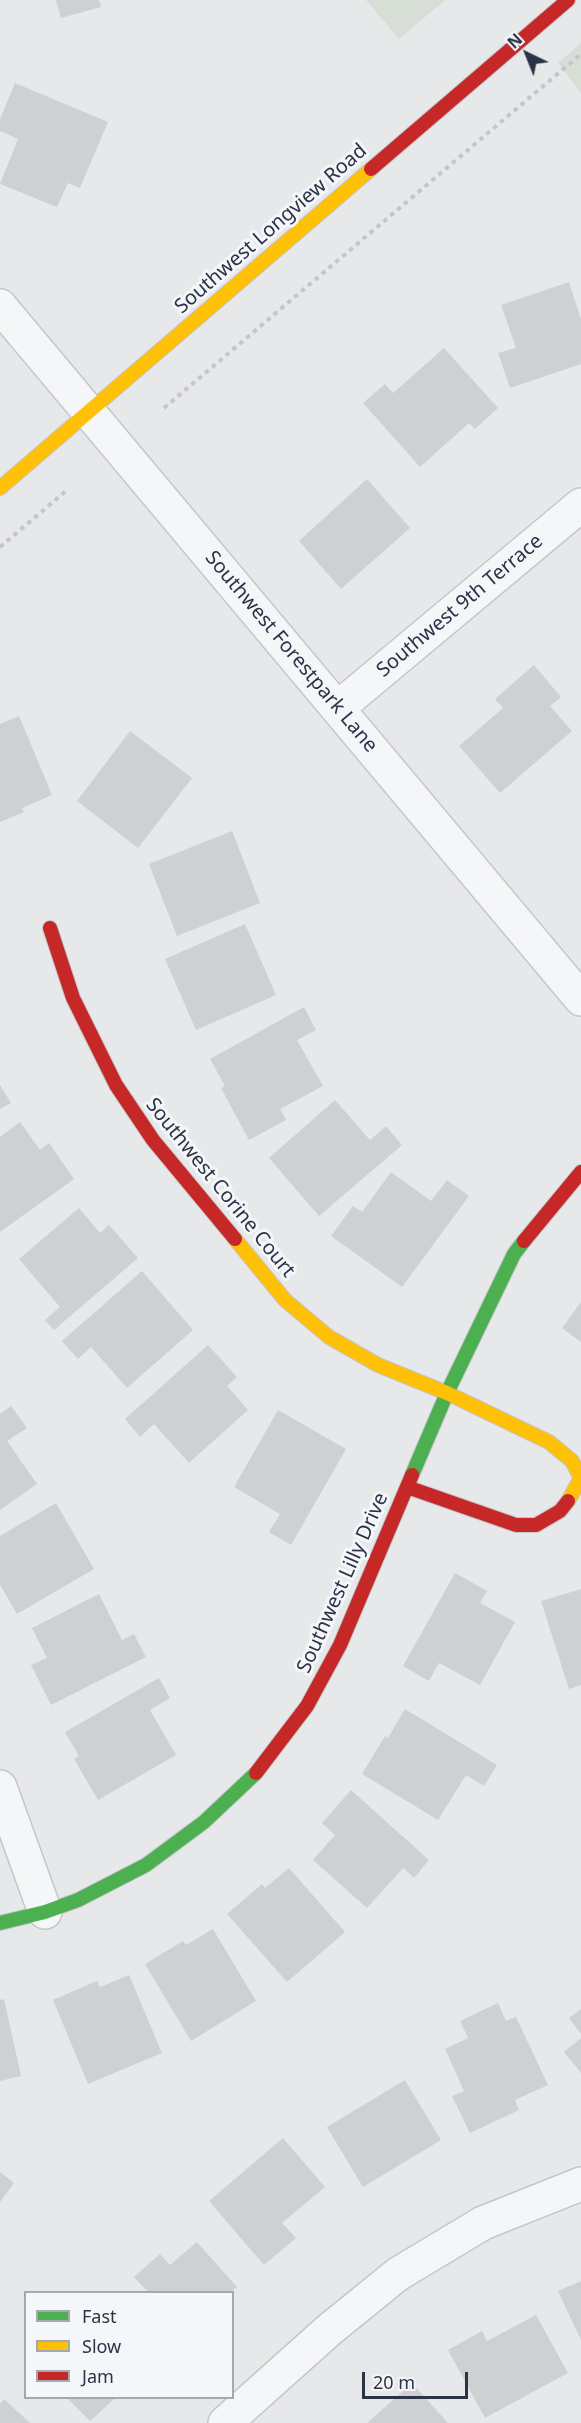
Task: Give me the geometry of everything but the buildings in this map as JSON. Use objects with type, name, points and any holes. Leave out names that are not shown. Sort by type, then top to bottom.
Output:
[{"type":"street","name":"Southwest Longview Road","points":[[0,488],[568,0]]},
{"type":"street","name":"Southwest Forestpark Lane","points":[[0,306],[339,707],[581,999]]},
{"type":"street","name":"Southwest 9th Terrace","points":[[339,707],[581,505]]},
{"type":"street","name":"Southwest Corine Court","points":[[50,928],[73,998],[116,1085],[153,1140],[285,1300],[328,1337],[378,1365],[447,1393],[549,1442],[572,1461],[581,1479],[572,1496],[560,1511],[536,1525],[516,1525],[407,1487]]},
{"type":"street","name":"Southwest Lilly Drive","points":[[0,1923],[45,1912],[78,1900],[146,1865],[204,1822],[258,1772],[307,1706],[340,1645],[447,1393],[514,1254],[532,1229],[581,1173]]},
{"type":"street","points":[[0,1787],[45,1912]]},
{"type":"street","points":[[225,2423],[329,2330],[398,2274],[483,2223],[581,2184]]},
{"type":"path","points":[[164,408],[581,54]]},
{"type":"path","points":[[0,547],[66,491]]},
{"type":"shaded area","points":[[366,0],[445,0],[399,39]]},
{"type":"shaded area","points":[[581,43],[581,93],[558,63]]},
{"type":"traffic: fast","points":[[412,1475],[447,1393],[514,1254],[524,1241]]},
{"type":"traffic: fast","points":[[0,1923],[45,1912],[78,1900],[146,1865],[204,1822],[256,1773]]},
{"type":"traffic: slow","points":[[0,488],[371,169]]},
{"type":"traffic: slow","points":[[235,1239],[285,1300],[329,1337],[378,1365],[447,1393],[549,1442],[572,1461],[581,1478],[568,1501]]},
{"type":"traffic: jam","points":[[371,169],[568,0]]},
{"type":"traffic: jam","points":[[50,928],[73,998],[116,1085],[153,1140],[235,1239]]},
{"type":"traffic: jam","points":[[524,1241],[581,1172]]},
{"type":"traffic: jam","points":[[256,1773],[307,1706],[340,1645],[412,1475]]},
{"type":"traffic: jam","points":[[407,1487],[516,1525],[536,1525],[560,1511],[568,1501]]}]
